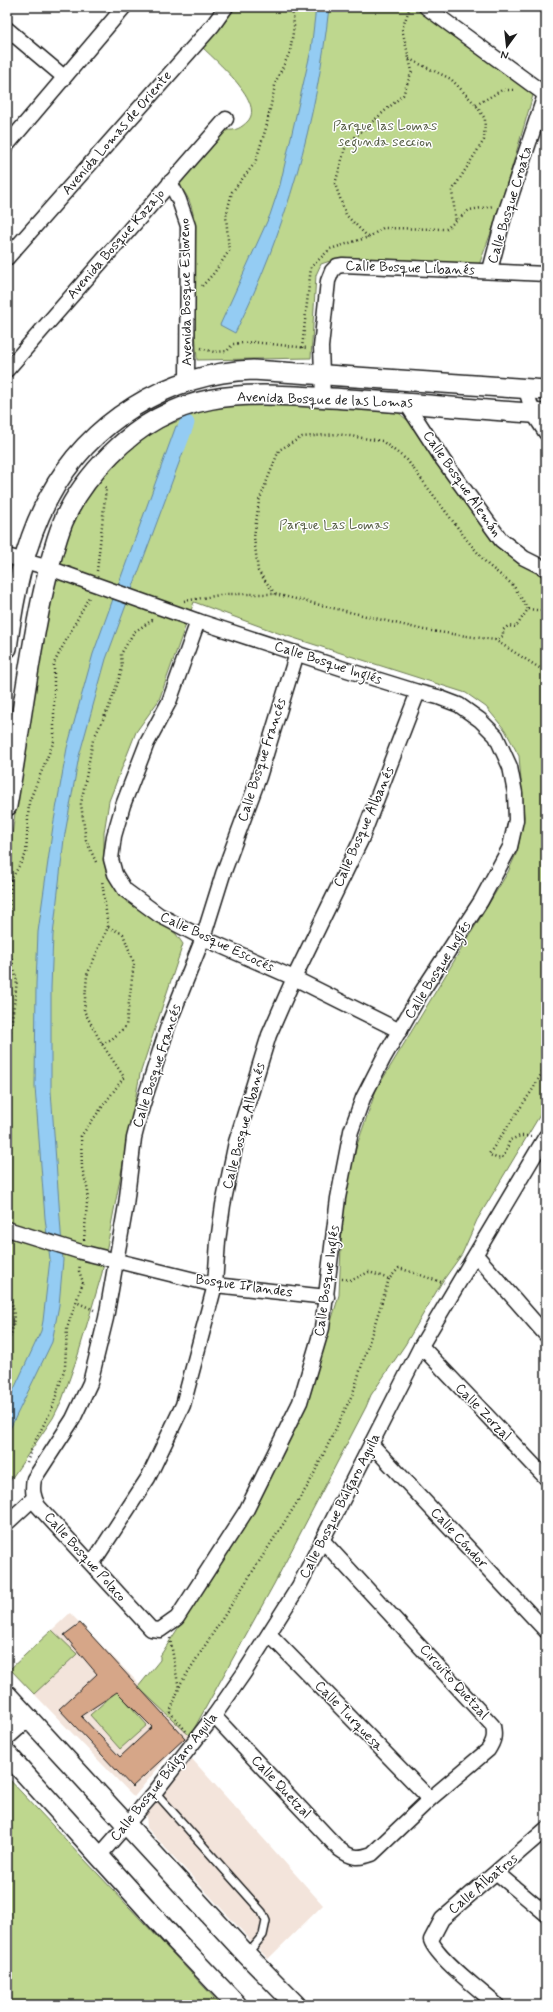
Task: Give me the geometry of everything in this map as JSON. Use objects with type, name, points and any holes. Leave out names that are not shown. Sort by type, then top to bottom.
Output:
[{"type":"street","points":[[7,145],[124,7]]},
{"type":"street","name":"Avenida Lomas de Oriente","points":[[7,258],[213,25],[226,7]]},
{"type":"street","points":[[426,7],[545,95]]},
{"type":"street","points":[[7,29],[64,77]]},
{"type":"street","name":"Calle Bosque Croata","points":[[490,270],[504,217],[545,95]]},
{"type":"street","name":"Avenida Bosque Kazajo","points":[[7,370],[226,118]]},
{"type":"street","name":"Avenida Bosque Esloveno","points":[[170,182],[179,200],[188,226],[187,381]]},
{"type":"street","name":"Calle Bosque Libanés","points":[[323,398],[321,347],[328,282],[332,271],[337,266],[490,270],[546,274]]},
{"type":"street","name":"Avenida Bosque de las Lomas","points":[[7,648],[14,597],[15,558],[49,496],[72,463],[96,437],[123,413],[147,399],[187,381],[230,371],[272,371],[322,374],[526,390],[546,390]]},
{"type":"street","points":[[526,390],[540,414],[546,433]]},
{"type":"street","name":"Avenida Bosque de las Lomas","points":[[7,806],[32,649],[49,568],[63,522],[76,496],[92,473],[124,440],[148,423],[169,412],[217,397],[245,394],[406,403],[540,414]]},
{"type":"street","name":"Calle Bosque Alemán","points":[[406,403],[443,460],[501,540],[524,558],[546,569]]},
{"type":"street","name":"Calle Bosque Inglés","points":[[15,558],[96,584],[198,621],[418,692],[438,696],[459,705],[480,720],[496,736],[510,767],[515,793],[516,820],[510,847],[481,901],[421,993],[362,1098],[351,1131],[338,1198],[330,1277],[322,1328],[300,1402],[246,1511],[177,1618],[168,1626]]},
{"type":"street","name":"Calle Bosque Escocés","points":[[198,621],[169,702],[147,743],[123,805],[114,836],[111,859],[115,874],[125,890],[159,915],[203,938],[294,978],[400,1031]]},
{"type":"street","name":"Calle Bosque Francés","points":[[34,1479],[73,1419],[90,1383],[106,1318],[126,1205],[134,1138],[142,1107],[169,1023],[203,938],[223,874],[259,777],[297,653]]},
{"type":"street","name":"Calle Bosque Albanés","points":[[92,1564],[148,1478],[183,1405],[215,1285],[218,1241],[223,1205],[236,1142],[269,1035],[294,978],[361,840],[418,692]]},
{"type":"street","name":"Calle Bosque Búlgaro Aguila","points":[[100,1855],[155,1792],[214,1716],[299,1586],[421,1346],[545,1137]]},
{"type":"street","name":"Bosque Irlandes","points":[[7,1229],[81,1252],[215,1285],[327,1297]]},
{"type":"street","points":[[476,1254],[546,1335]]},
{"type":"street","name":"Calle Zorzal","points":[[421,1346],[546,1478]]},
{"type":"street","name":"Calle Cóndor","points":[[371,1444],[546,1631]]},
{"type":"street","points":[[7,1523],[34,1498],[32,1488],[34,1479]]},
{"type":"street","name":"Calle Bosque Polaco","points":[[34,1498],[38,1506],[151,1629],[160,1630],[168,1626]]},
{"type":"street","name":"Circuito Quetzal","points":[[323,1540],[493,1726],[496,1736],[488,1750],[430,1799],[372,1854],[361,1858],[349,1857]]},
{"type":"street","name":"Calle Turquesa","points":[[269,1634],[430,1799]]},
{"type":"street","points":[[7,1695],[246,1954],[296,2005]]},
{"type":"street","name":"Calle Quetzal","points":[[214,1716],[339,1849],[349,1857]]},
{"type":"street","points":[[7,1735],[27,1717]]},
{"type":"street","points":[[7,1754],[100,1855],[176,1941],[237,2005]]},
{"type":"street","name":"Calle Albatros","points":[[496,2005],[434,1947],[431,1940],[442,1919],[497,1873],[546,1829]]},
{"type":"street","points":[[497,1873],[546,1914]]},
{"type":"lane","points":[[155,1792],[262,1912],[266,1921],[263,1935],[246,1954]]},
{"type":"path","points":[[199,289],[214,273],[229,251],[226,216],[232,192],[255,162],[266,128],[276,81],[290,52],[294,26],[292,7]]},
{"type":"path","points":[[369,237],[346,215],[335,184],[346,146],[403,95],[412,71],[402,29],[410,7]]},
{"type":"path","points":[[409,58],[451,79],[476,105],[485,119],[484,140],[452,191],[456,222]]},
{"type":"path","points":[[476,105],[502,90],[517,90]]},
{"type":"path","points":[[495,206],[497,199]]},
{"type":"path","points":[[196,346],[214,352],[227,351],[233,344],[252,342],[302,348],[321,347]]},
{"type":"path","points":[[528,609],[513,585],[488,565],[467,540],[407,460],[382,441],[337,434],[302,437],[279,450],[259,501],[254,537],[258,571],[275,594],[424,630],[495,640],[546,672]]},
{"type":"path","points":[[7,1059],[16,981],[7,940],[11,880],[26,854],[29,802],[54,741],[54,663],[96,584],[106,488],[99,478],[92,473]]},
{"type":"path","points":[[528,609],[546,611]]},
{"type":"path","points":[[495,640],[503,636],[503,630],[508,626],[516,627],[528,609]]},
{"type":"path","points":[[98,865],[86,840],[81,804],[93,740],[110,707],[122,668],[121,654]]},
{"type":"path","points":[[34,1479],[25,1469],[33,1445],[52,1409],[65,1367],[67,1328],[83,1282],[79,1271],[86,1229],[88,1191],[82,1168],[81,1136],[124,1077],[102,1044],[84,1011],[87,975],[108,927],[102,880]]},
{"type":"path","points":[[102,1044],[112,1039],[126,1026],[134,963],[123,934],[108,927]]},
{"type":"path","points":[[545,1137],[529,1135],[520,1136],[510,1140],[506,1154],[503,1157],[494,1158],[489,1154],[533,1089],[546,1064]]},
{"type":"path","points":[[7,1144],[7,1166]]},
{"type":"path","points":[[195,1741],[170,1712],[181,1683],[309,1484],[353,1393],[389,1278],[399,1268],[456,1287]]},
{"type":"path","points":[[330,1277],[352,1280],[369,1272],[389,1278]]},
{"type":"path","points":[[7,1294],[11,1299],[14,1318],[10,1338],[7,1342]]},
{"type":"path","points":[[76,1302],[92,1308],[106,1318]]},
{"type":"path","points":[[168,1626],[179,1690]]},
{"type":"shaded area","points":[[70,1613],[190,1736],[171,1752],[134,1797],[10,1669]]},
{"type":"shaded area","points":[[192,1759],[323,1905],[268,1959],[147,1828],[146,1813]]},
{"type":"green space","name":"Parque las Lomas segunda seccion","points":[[226,7],[428,7],[534,92],[499,211],[479,265],[336,259],[321,264],[316,275],[311,358],[197,360],[193,301],[195,251],[194,221],[187,195],[179,186],[180,177],[226,130],[241,127],[248,121],[252,112],[243,91],[234,79],[197,42]]},
{"type":"green space","name":"Parque Las Lomas","points":[[255,402],[387,407],[400,414],[413,425],[482,522],[546,576],[546,1105],[477,1220],[462,1254],[442,1282],[405,1345],[371,1395],[274,1584],[190,1736],[138,1687],[160,1660],[160,1656],[231,1547],[306,1406],[339,1295],[343,1200],[357,1145],[376,1090],[508,872],[517,852],[524,817],[519,756],[505,730],[486,707],[466,693],[278,633],[194,602],[159,700],[136,732],[109,801],[104,833],[104,860],[108,877],[119,891],[176,934],[183,944],[140,1074],[102,1273],[78,1355],[62,1400],[53,1418],[7,1485],[7,872],[38,643],[61,543],[81,504],[99,478],[119,456],[151,432],[215,406]]},
{"type":"green space","points":[[52,1630],[77,1654],[34,1694],[10,1669]]},
{"type":"green space","points":[[117,1691],[147,1725],[120,1749],[90,1715]]},
{"type":"green space","points":[[7,1777],[221,2005],[7,2005]]},
{"type":"water","points":[[316,7],[329,7],[324,49],[316,91],[297,174],[270,255],[235,333],[220,325],[270,215],[280,185],[311,50]]},
{"type":"water","points":[[176,426],[192,428],[106,659],[79,756],[64,839],[53,935],[51,988],[51,1091],[63,1260],[59,1305],[52,1342],[7,1435],[7,1404],[41,1331],[50,1259],[45,1218],[35,1087],[38,932],[53,826],[67,748],[93,654]]},
{"type":"building","points":[[80,1623],[185,1738],[132,1787],[59,1709],[97,1674],[64,1635]],"holes":[[[117,1692],[152,1727],[120,1757],[81,1716]]]},
{"type":"waterway","points":[[178,447],[187,423]]}]
